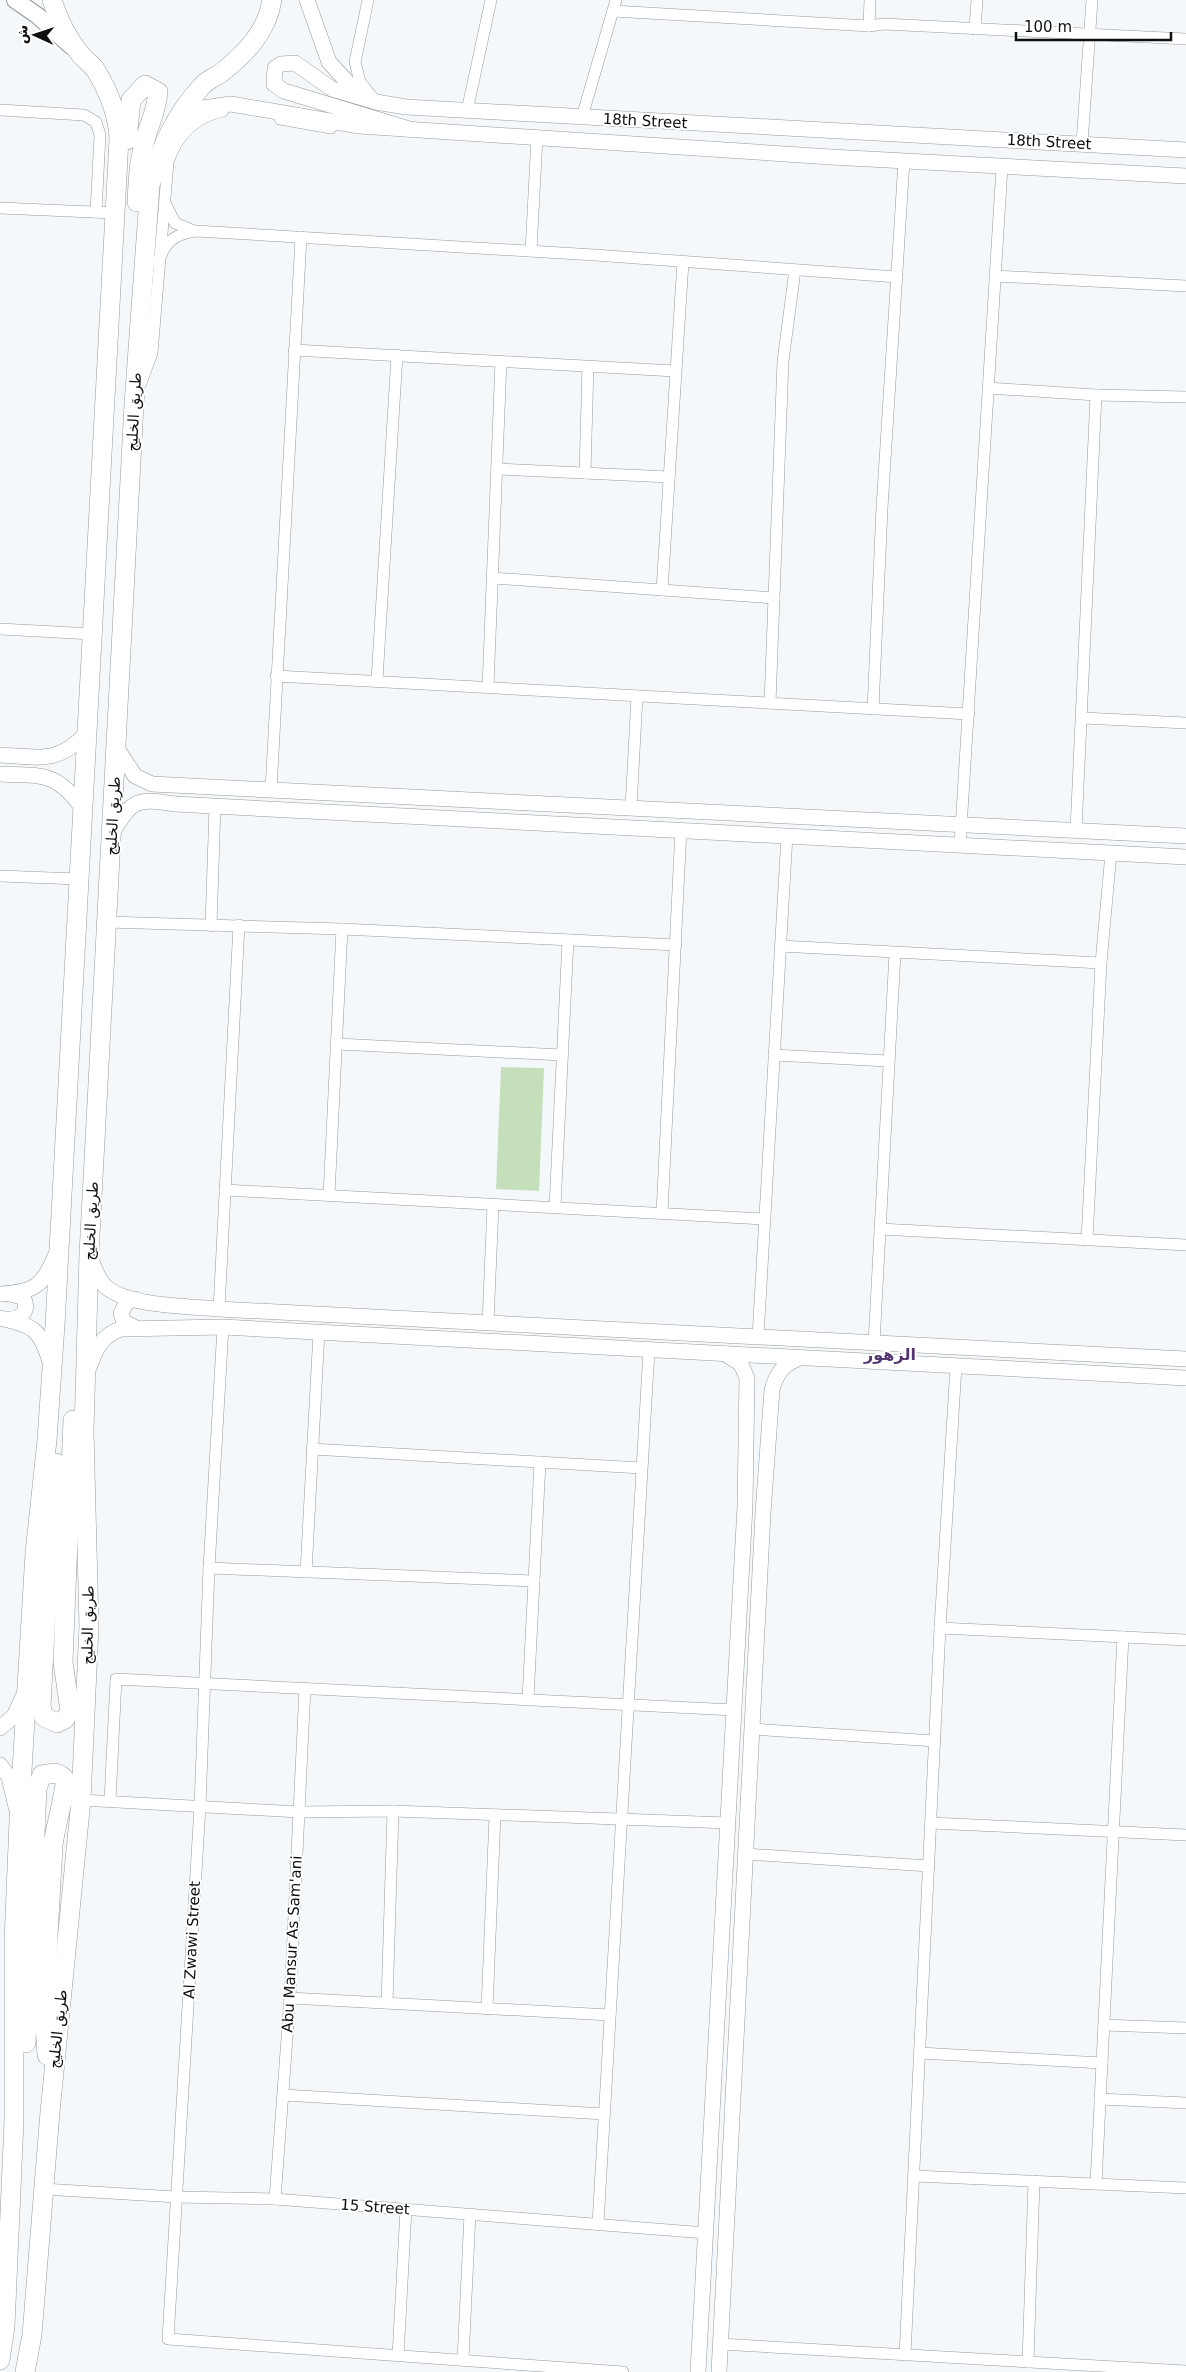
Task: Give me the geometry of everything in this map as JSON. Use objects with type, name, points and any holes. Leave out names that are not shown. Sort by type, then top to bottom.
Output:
[{"type":"main road","points":[[15,0],[38,16],[88,62]]},
{"type":"main road","name":"طريق الخليج","points":[[0,2360],[4,2326],[12,2167],[15,2074],[14,1941],[19,1821],[35,1553],[55,1325],[82,806],[93,634],[105,213],[118,127],[111,101],[88,62],[56,15],[52,0]]},
{"type":"main road","name":"طريق الخليج","points":[[25,2372],[32,2335],[43,2189],[80,1800],[89,1626],[84,1431],[89,1254],[134,404],[150,186],[158,158],[178,115],[204,83],[242,57],[254,43],[266,19],[272,0]]},
{"type":"main road","points":[[105,213],[124,173],[131,100],[145,85],[158,92],[156,111],[145,140],[138,178],[135,240],[143,282]]},
{"type":"main road","points":[[55,1325],[60,1393],[42,1707],[44,1718],[57,1723],[65,1719],[70,1711],[63,1662],[70,1524],[70,1463],[77,1348],[88,1288]]},
{"type":"main road","points":[[12,2167],[24,2084],[37,1788],[42,1775],[50,1773],[59,1775],[66,1785],[54,1830],[44,2009],[50,2112]]},
{"type":"main road","points":[[30,2372],[32,2335]]},
{"type":"street","points":[[307,0],[328,62],[369,100]]},
{"type":"street","points":[[368,0],[355,62],[360,82],[369,100]]},
{"type":"street","points":[[467,111],[491,0]]},
{"type":"street","points":[[869,26],[870,0]]},
{"type":"street","points":[[975,28],[977,0]]},
{"type":"street","points":[[1082,144],[1092,0]]},
{"type":"street","points":[[582,117],[614,5],[869,26],[884,24],[1186,39]]},
{"type":"street","name":"18th Street","points":[[409,129],[284,92],[274,84],[275,68],[281,64],[295,63],[332,89],[406,108],[1186,150]]},
{"type":"street","points":[[158,158],[188,118],[203,108],[230,104],[345,124],[409,129],[1002,167],[1186,176]]},
{"type":"street","points":[[0,110],[84,115],[96,122],[100,136],[105,213],[0,208]]},
{"type":"street","points":[[134,404],[152,352],[165,174],[172,150],[186,130],[202,117],[224,110],[247,111],[313,126],[371,132],[409,129]]},
{"type":"street","points":[[531,251],[537,137],[542,130],[557,126],[627,129],[668,122]]},
{"type":"street","points":[[874,709],[882,508],[904,161]]},
{"type":"street","points":[[960,844],[1002,167]]},
{"type":"street","points":[[164,199],[169,214],[175,223],[181,227],[196,231]]},
{"type":"street","points":[[158,264],[164,246],[169,240],[183,233],[196,231],[531,251],[898,277]]},
{"type":"street","points":[[271,790],[301,236]]},
{"type":"street","points":[[662,590],[682,262]]},
{"type":"street","points":[[770,703],[783,361],[795,270]]},
{"type":"street","points":[[995,276],[1186,286]]},
{"type":"street","points":[[294,350],[675,371]]},
{"type":"street","points":[[377,680],[397,355]]},
{"type":"street","points":[[488,687],[501,361]]},
{"type":"street","points":[[585,473],[588,366]]},
{"type":"street","points":[[988,388],[1096,395],[1186,397]]},
{"type":"street","points":[[1076,830],[1083,718],[1096,395]]},
{"type":"street","points":[[497,469],[669,477]]},
{"type":"street","points":[[493,578],[774,598]]},
{"type":"street","points":[[0,629],[93,634]]},
{"type":"street","points":[[276,676],[377,680],[968,714]]},
{"type":"street","points":[[631,808],[637,696]]},
{"type":"street","points":[[1083,718],[1186,723]]},
{"type":"street","points":[[0,755],[57,756],[72,748],[86,734]]},
{"type":"street","points":[[116,747],[128,769],[142,781],[152,784],[1186,836]]},
{"type":"street","points":[[0,774],[44,776],[57,780],[69,790],[82,806]]},
{"type":"street","points":[[191,805],[193,793],[203,786]]},
{"type":"street","points":[[112,833],[126,810],[134,804],[152,800],[191,805],[681,829],[1186,857]]},
{"type":"street","points":[[212,926],[215,806]]},
{"type":"street","points":[[662,1213],[681,829]]},
{"type":"street","points":[[758,1337],[787,835]]},
{"type":"street","points":[[1087,1240],[1100,963],[1111,853]]},
{"type":"street","points":[[0,876],[78,879]]},
{"type":"street","points":[[107,922],[342,929],[676,946]]},
{"type":"street","points":[[219,1309],[239,925]]},
{"type":"street","points":[[328,1195],[342,929]]},
{"type":"street","points":[[555,1207],[568,940]]},
{"type":"street","points":[[780,946],[1100,963]]},
{"type":"street","points":[[874,1343],[895,953]]},
{"type":"street","points":[[337,1044],[562,1055]]},
{"type":"street","points":[[774,1055],[888,1061]]},
{"type":"street","points":[[225,1190],[765,1219]]},
{"type":"street","points":[[488,1322],[493,1205]]},
{"type":"street","points":[[880,1229],[1186,1245]]},
{"type":"street","points":[[3,1294],[29,1290],[43,1281],[59,1245]]},
{"type":"street","points":[[89,1254],[94,1270],[105,1285],[116,1294],[135,1299],[219,1309],[1186,1359]]},
{"type":"street","points":[[2,1318],[19,1318],[26,1307],[25,1300],[19,1294],[3,1294]]},
{"type":"street","points":[[134,1327],[124,1322],[121,1313],[127,1302],[135,1299]]},
{"type":"street","points":[[2,1318],[25,1324],[38,1333],[45,1347],[52,1370]]},
{"type":"street","points":[[86,1376],[96,1348],[113,1331],[134,1327],[223,1327],[1186,1378]]},
{"type":"street","name":"Al Zwawi Street","points":[[223,1327],[209,1568],[200,1806],[168,2339],[398,2356]]},
{"type":"street","points":[[306,1572],[320,1332]]},
{"type":"street","points":[[598,2224],[641,1468],[650,1342],[655,1340],[690,1341],[723,1335]]},
{"type":"street","points":[[698,2372],[745,1506],[748,1389],[745,1371],[741,1364],[724,1354]]},
{"type":"street","points":[[719,2372],[745,1854],[772,1390],[778,1372],[791,1362],[802,1358]]},
{"type":"street","points":[[905,2356],[940,1628],[956,1366]]},
{"type":"street","points":[[748,1389],[754,1380],[763,1378],[770,1384],[772,1390]]},
{"type":"street","points":[[312,1449],[641,1468]]},
{"type":"street","points":[[528,1699],[540,1462]]},
{"type":"street","points":[[209,1568],[534,1581]]},
{"type":"street","points":[[940,1628],[1186,1640]]},
{"type":"street","points":[[1096,2184],[1123,1637]]},
{"type":"street","points":[[110,1801],[116,1680],[734,1710]]},
{"type":"street","points":[[0,1728],[14,1716],[27,1686]]},
{"type":"street","name":"Abu Mansur As Sam'ani","points":[[275,2199],[290,1998],[305,1688]]},
{"type":"street","points":[[752,1729],[935,1741]]},
{"type":"street","points":[[0,1766],[9,1777],[19,1821]]},
{"type":"street","points":[[80,1800],[299,1812],[393,1811],[728,1823]]},
{"type":"street","points":[[388,2003],[393,1811]]},
{"type":"street","points":[[487,2009],[495,1815]]},
{"type":"street","points":[[931,1823],[1186,1835]]},
{"type":"street","points":[[745,1854],[929,1866]]},
{"type":"street","points":[[290,1998],[610,2015]]},
{"type":"street","points":[[1104,2025],[1186,2028]]},
{"type":"street","points":[[920,2053],[1102,2063]]},
{"type":"street","points":[[284,2096],[604,2114]]},
{"type":"street","points":[[1100,2099],[1186,2103]]},
{"type":"street","points":[[914,2176],[1186,2188]]},
{"type":"street","points":[[1028,2362],[1034,2181]]},
{"type":"street","name":"15 Street","points":[[43,2189],[176,2197],[275,2199],[706,2233]]},
{"type":"street","points":[[406,2209],[398,2356],[624,2372]]},
{"type":"street","points":[[463,2360],[470,2214]]},
{"type":"street","points":[[720,2344],[1186,2371]]},
{"type":"green space","points":[[501,1067],[544,1068],[539,1191],[496,1189]]},
{"type":"district","name":"الزهور","points":[[890,1354]]}]
